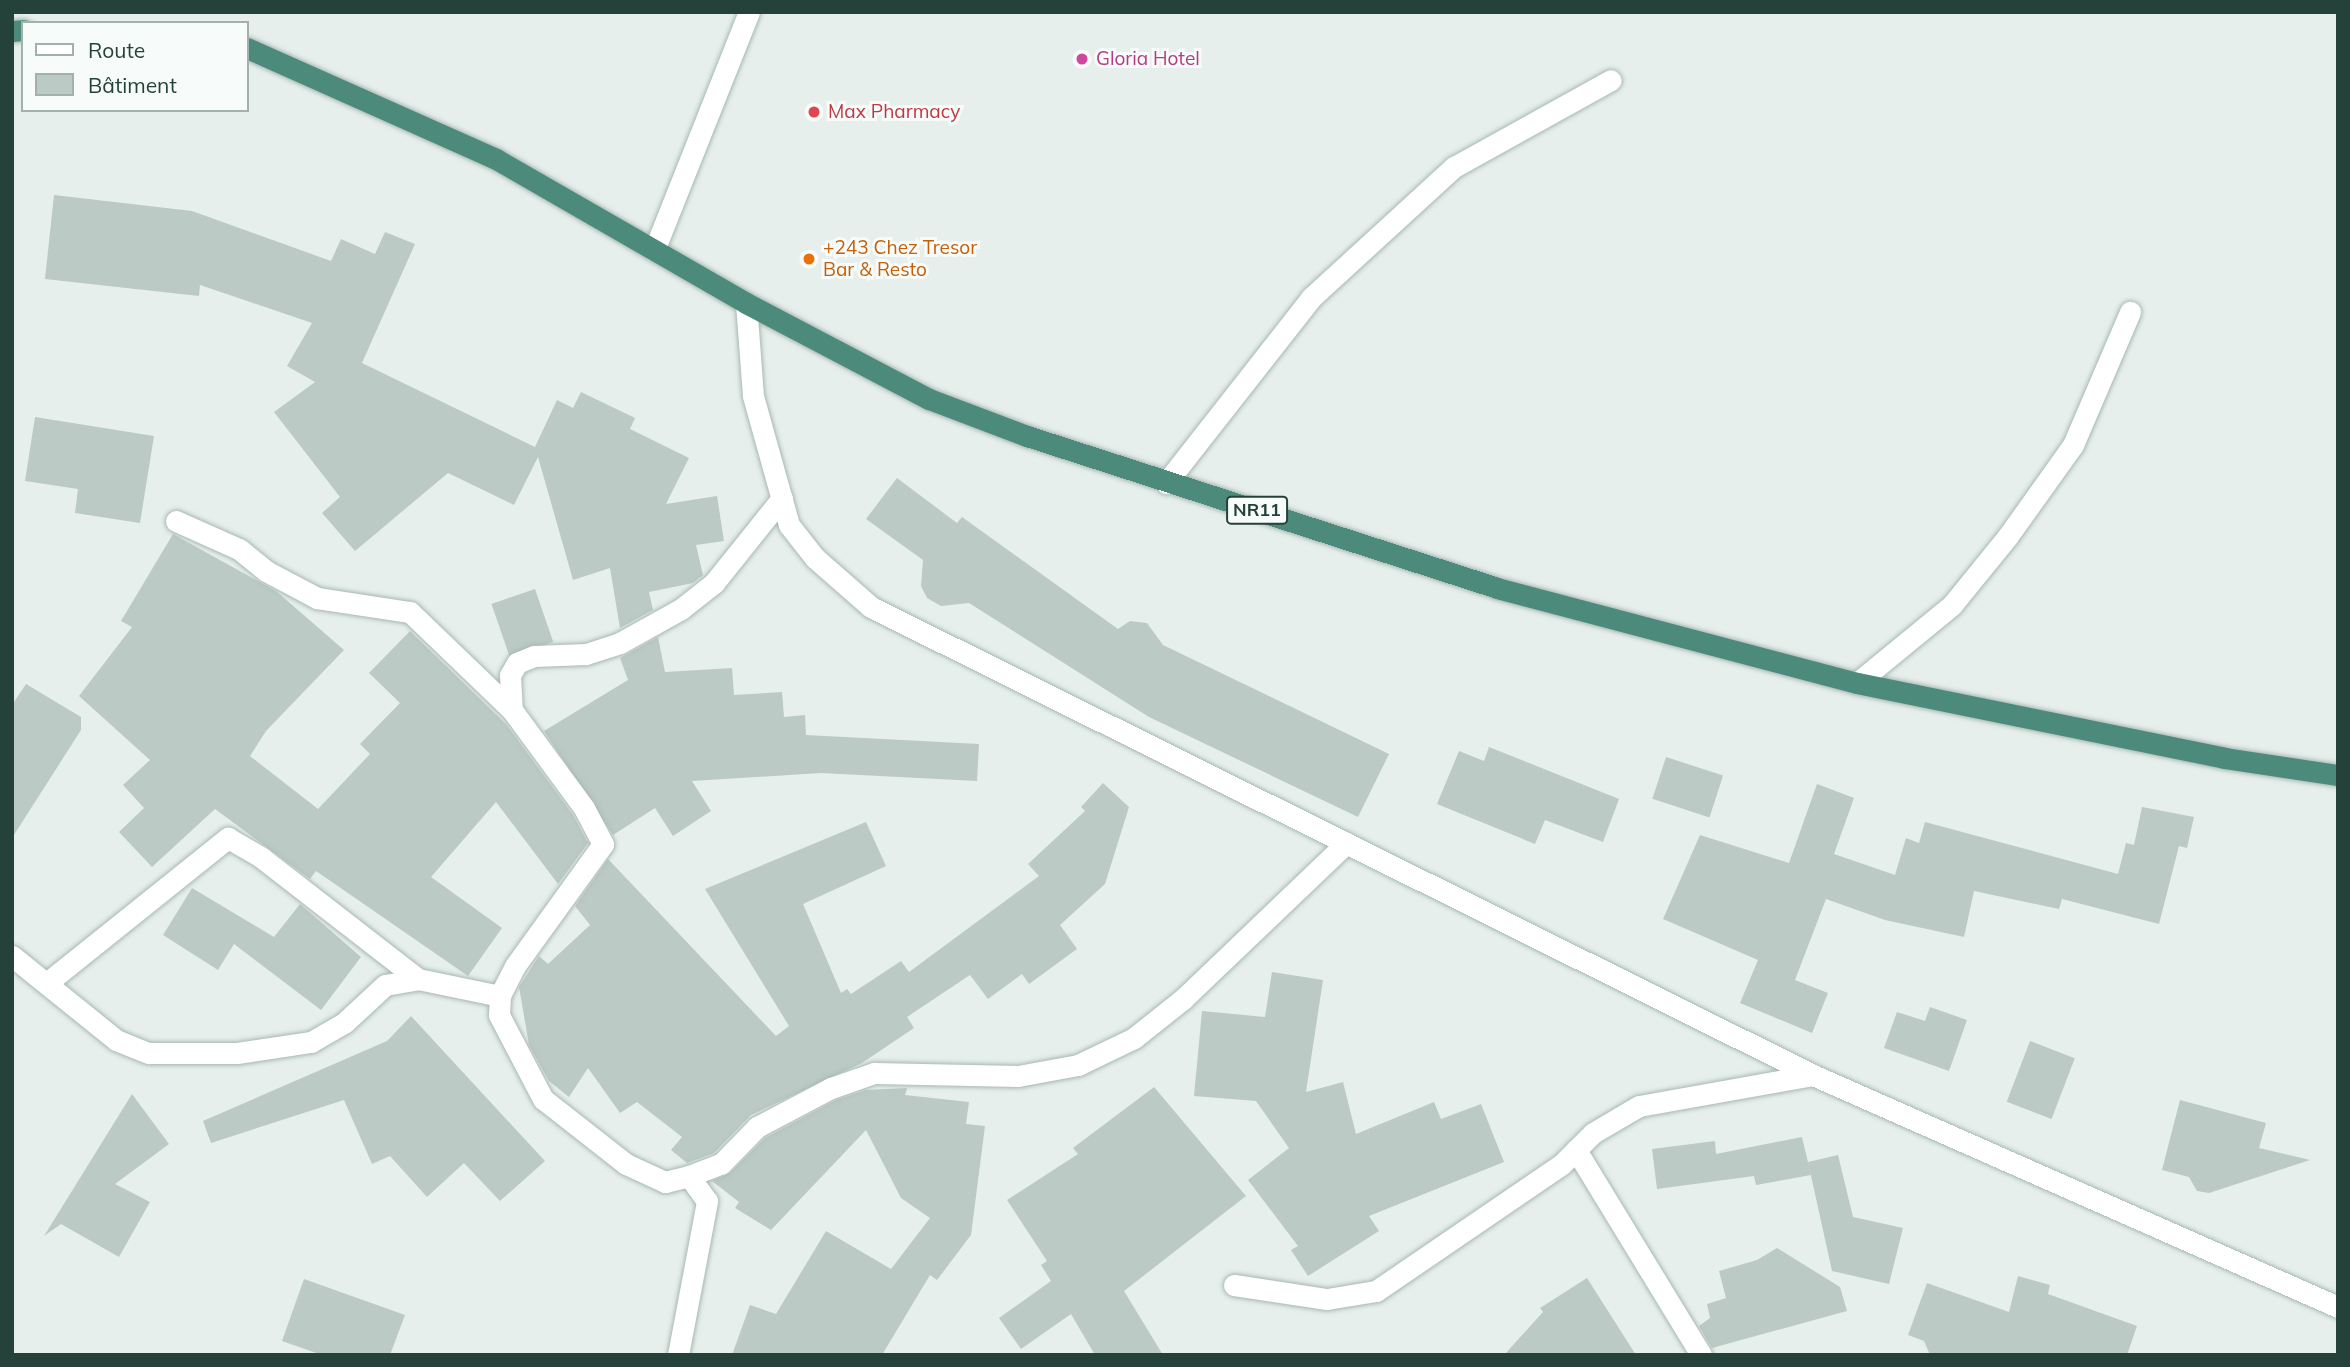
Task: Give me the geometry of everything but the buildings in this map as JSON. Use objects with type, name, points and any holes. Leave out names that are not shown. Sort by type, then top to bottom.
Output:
[{"type":"highway","name":"NR11","points":[[248,48],[496,159],[655,248],[746,303],[929,399],[1166,483],[1497,588],[1857,683],[2224,758],[2338,775]]},
{"type":"street","points":[[655,248],[749,12]]},
{"type":"street","points":[[1166,483],[1312,297],[1454,167],[1611,80]]},
{"type":"street","points":[[746,303],[753,396],[789,525],[815,558],[871,607],[1813,1075],[2338,1307]]},
{"type":"street","points":[[1857,683],[1952,605],[2008,536],[2073,445],[2130,312]]},
{"type":"street","points":[[512,710],[510,674],[517,663],[534,656],[586,654],[620,643],[681,608],[714,583],[782,498]]},
{"type":"street","points":[[176,522],[239,549],[266,571],[317,598],[410,612],[512,710],[584,807],[603,845],[589,870],[566,888],[500,996],[499,1015],[506,1037],[542,1099],[626,1164],[665,1182],[721,1164],[757,1127],[874,1073],[1018,1076],[1078,1065],[1133,1038],[1183,999],[1346,843]]},
{"type":"street","points":[[48,982],[228,838],[262,858],[418,979]]},
{"type":"street","points":[[12,956],[48,982],[116,1040],[149,1053],[237,1053],[311,1042],[344,1023],[385,985],[418,979],[500,996]]},
{"type":"street","points":[[1234,1285],[1327,1299],[1376,1291],[1639,1106],[1813,1075]]},
{"type":"street","points":[[1576,1150],[1701,1355]]},
{"type":"street","points":[[678,1355],[707,1201],[689,1176]]},
{"type":"place","name":"Gloria Hotel","points":[[1082,59]]},
{"type":"place","name":"Max Pharmacy","points":[[814,112]]},
{"type":"place","name":"+243 Chez Tresor Bar & Resto","points":[[809,259]]}]
